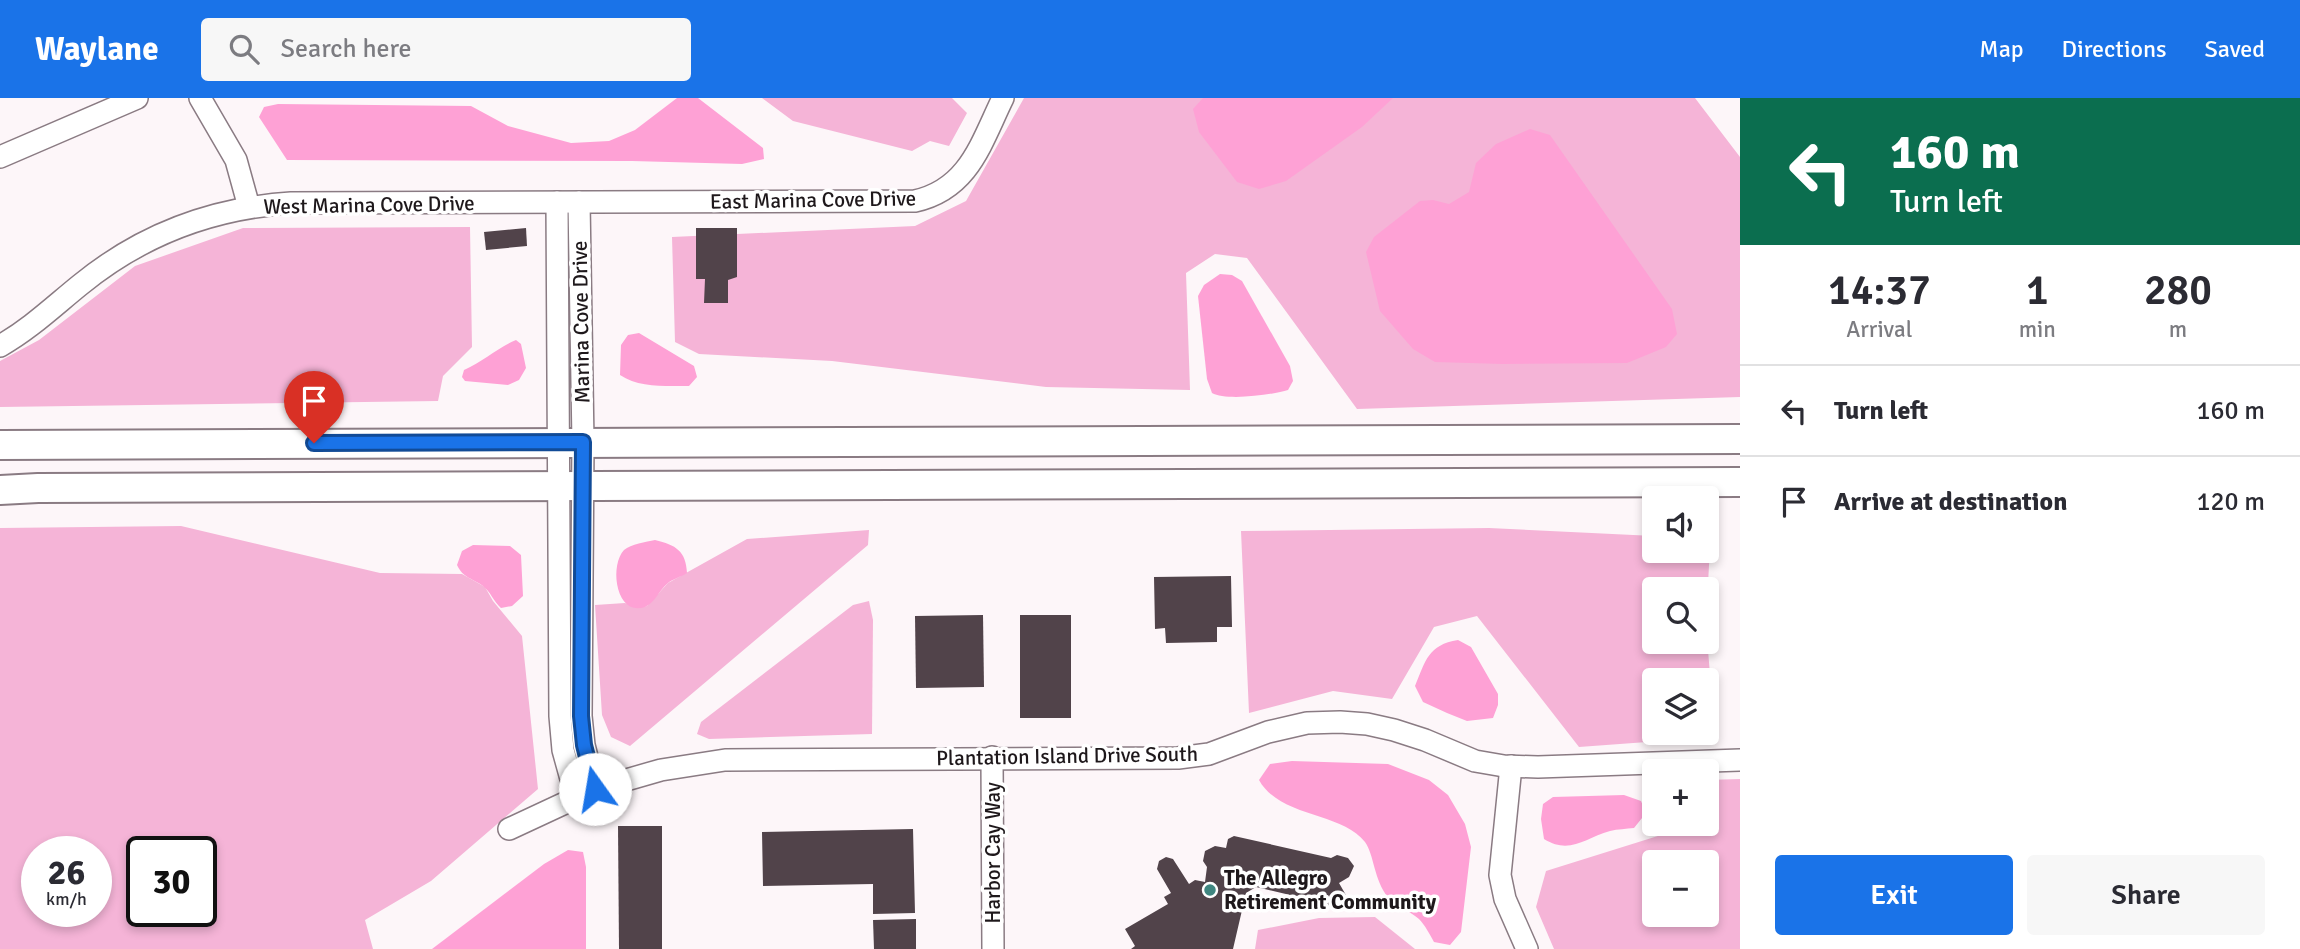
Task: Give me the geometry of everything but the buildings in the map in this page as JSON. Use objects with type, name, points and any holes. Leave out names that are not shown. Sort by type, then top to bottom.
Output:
[{"type":"main road","points":[[0,445],[1740,439]]},
{"type":"main road","points":[[0,491],[52,488],[1740,482]]},
{"type":"street","points":[[0,157],[138,98]]},
{"type":"street","points":[[200,98],[236,160],[248,207]]},
{"type":"street","name":"East Marina Cove Drive","points":[[568,202],[915,201],[930,198],[945,191],[967,168],[1003,98]]},
{"type":"street","name":"West Marina Cove Drive","points":[[0,346],[40,320],[112,261],[148,240],[180,226],[248,207],[291,203],[568,202]]},
{"type":"street","name":"Marina Cove Drive","points":[[568,202],[571,442]]},
{"type":"street","points":[[571,442],[560,716],[563,750],[585,793]]},
{"type":"street","name":"Plantation Island Drive South","points":[[509,830],[585,793],[661,770],[725,760],[1178,758],[1209,754],[1268,732],[1307,723],[1367,724],[1425,740],[1475,761],[1511,766],[1740,760]]},
{"type":"street","name":"Harbor Cay Way","points":[[992,757],[993,949]]},
{"type":"street","points":[[1511,766],[1500,876],[1505,899],[1527,949]]},
{"type":"shaded area","points":[[677,98],[698,98],[763,148],[764,159],[742,164],[287,160],[259,117],[264,107],[278,104],[471,106],[508,126],[571,143],[609,141],[635,130]]},
{"type":"shaded area","points":[[762,98],[952,98],[967,113],[949,146],[930,141],[912,151],[793,121]]},
{"type":"shaded area","points":[[1024,98],[1695,98],[1740,157],[1740,397],[1357,409],[1247,258],[1215,254],[1186,273],[1190,390],[1046,387],[832,361],[699,354],[675,342],[672,237],[915,226],[966,201]]},
{"type":"shaded area","points":[[1203,98],[1393,98],[1362,127],[1286,181],[1259,189],[1237,182],[1199,132],[1193,109]]},
{"type":"shaded area","points":[[1530,129],[1550,135],[1672,309],[1677,334],[1666,347],[1627,363],[1435,362],[1413,349],[1380,311],[1366,252],[1374,237],[1420,201],[1433,200],[1449,204],[1469,192],[1476,163],[1496,144]]},
{"type":"shaded area","points":[[470,227],[472,347],[443,376],[438,401],[0,407],[0,361],[39,340],[135,266],[243,228]]},
{"type":"shaded area","points":[[1220,274],[1232,275],[1242,281],[1290,366],[1293,381],[1288,390],[1238,397],[1212,393],[1207,379],[1198,296],[1204,285]]},
{"type":"shaded area","points":[[639,333],[694,366],[697,377],[689,386],[644,384],[620,375],[621,345],[628,335]]},
{"type":"shaded area","points":[[516,340],[521,344],[526,368],[519,380],[508,385],[465,381],[462,377],[464,370]]},
{"type":"shaded area","points":[[181,526],[380,573],[462,574],[485,587],[522,636],[538,789],[431,881],[365,920],[373,949],[0,949],[0,528]]},
{"type":"shaded area","points":[[1489,528],[1642,535],[1642,563],[1709,563],[1708,577],[1642,577],[1642,654],[1708,654],[1709,668],[1642,668],[1642,742],[1579,747],[1477,616],[1434,627],[1392,699],[1333,691],[1249,713],[1241,531]]},
{"type":"shaded area","points":[[869,530],[868,545],[630,746],[611,737],[602,715],[595,605],[625,603],[637,608],[647,606],[668,583],[747,539]]},
{"type":"shaded area","points":[[655,540],[669,544],[682,554],[687,573],[668,583],[648,605],[635,608],[627,605],[618,588],[616,578],[619,557],[627,548]]},
{"type":"shaded area","points":[[473,545],[510,546],[521,555],[523,596],[512,606],[501,608],[485,588],[459,569],[457,565],[462,551]]},
{"type":"shaded area","points":[[869,601],[873,620],[872,734],[709,739],[697,734],[701,722],[853,605]]},
{"type":"shaded area","points":[[1458,640],[1471,647],[1498,694],[1498,705],[1493,718],[1467,721],[1447,713],[1423,702],[1415,686],[1429,655],[1440,646]]},
{"type":"shaded area","points":[[1292,761],[1388,764],[1429,780],[1448,795],[1465,824],[1471,847],[1461,932],[1450,945],[1434,942],[1419,919],[1388,897],[1383,891],[1368,847],[1355,832],[1281,802],[1259,780],[1270,764]]},
{"type":"shaded area","points":[[1740,779],[1740,949],[1554,949],[1536,907],[1546,871],[1658,836],[1719,836],[1719,780]]},
{"type":"shaded area","points":[[1624,795],[1641,801],[1642,818],[1634,828],[1610,831],[1577,844],[1553,844],[1544,839],[1541,819],[1543,804],[1553,797]]},
{"type":"shaded area","points":[[568,850],[583,852],[586,867],[586,949],[432,949],[544,864]]},
{"type":"shaded area","points":[[1375,917],[1415,949],[1255,949],[1258,930],[1319,918]]},
{"type":"place","name":"The Allegro Retirement Community","points":[[1210,890]]},
{"type":"route","points":[[314,443],[583,442],[581,716],[584,745],[595,789]]}]
